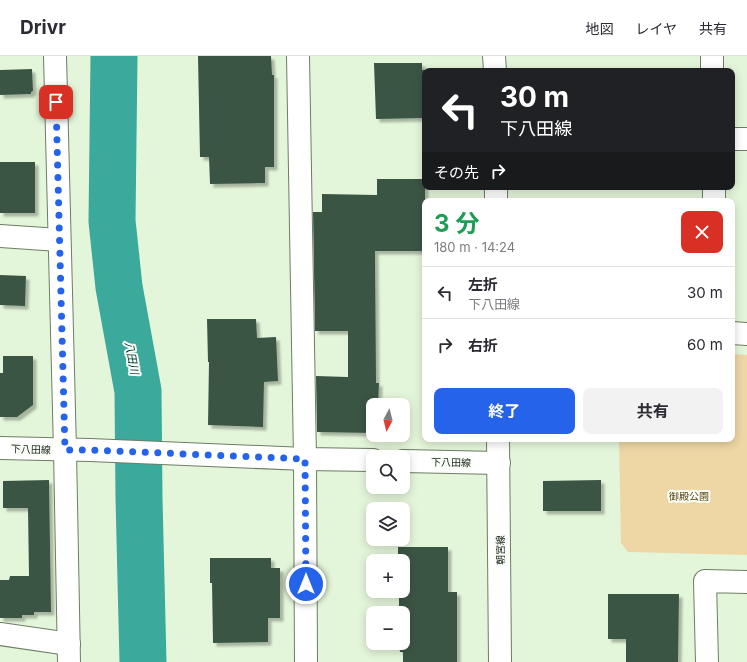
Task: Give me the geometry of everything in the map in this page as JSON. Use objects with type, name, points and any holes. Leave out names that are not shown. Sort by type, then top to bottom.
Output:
[{"type":"street","points":[[0,634],[69,653],[55,56]]},
{"type":"street","points":[[298,56],[305,459],[306,662]]},
{"type":"street","points":[[494,56],[494,68]]},
{"type":"street","points":[[712,56],[712,68]]},
{"type":"street","points":[[735,139],[747,139]]},
{"type":"street","points":[[0,236],[59,240]]},
{"type":"street","points":[[735,333],[747,334]]},
{"type":"street","name":"朝宮線","points":[[498,442],[500,662]]},
{"type":"street","name":"下八田線","points":[[0,448],[366,460]]},
{"type":"street","name":"下八田線","points":[[410,461],[499,463]]},
{"type":"street","points":[[707,662],[705,581],[747,582]]},
{"type":"green space","name":"御殿公園","points":[[735,354],[747,355],[747,555],[628,552],[621,543],[619,442],[735,442]]},
{"type":"building","points":[[198,56],[271,56],[272,75],[274,75],[274,167],[265,167],[265,183],[210,184],[209,157],[200,157]]},
{"type":"building","points":[[374,63],[422,63],[422,118],[376,119]]},
{"type":"building","points":[[32,69],[33,91],[31,94],[0,95],[0,70]]},
{"type":"building","points":[[0,162],[35,162],[35,213],[0,213]]},
{"type":"building","points":[[377,179],[422,179],[422,190],[425,190],[425,198],[422,198],[422,251],[375,251],[376,383],[379,383],[378,398],[366,398],[366,433],[317,432],[316,376],[348,377],[348,331],[315,331],[313,212],[322,212],[322,194],[377,195]]},
{"type":"building","points":[[0,275],[26,276],[25,306],[0,305]]},
{"type":"building","points":[[207,319],[256,319],[257,338],[276,337],[278,381],[264,382],[263,427],[208,425],[209,362]]},
{"type":"building","points":[[3,356],[33,356],[33,405],[17,417],[0,417],[0,373],[3,373]]},
{"type":"building","points":[[49,480],[51,612],[34,612],[34,615],[22,615],[22,618],[0,618],[0,580],[9,580],[10,576],[29,576],[28,508],[3,508],[3,481]]},
{"type":"building","points":[[601,480],[601,511],[543,511],[543,481]]},
{"type":"building","points":[[398,547],[448,547],[448,592],[457,592],[457,662],[403,662],[403,652],[400,652],[400,650],[410,650],[410,606],[399,606],[399,598],[410,598],[410,554],[398,554]]},
{"type":"building","points":[[210,558],[271,558],[271,568],[280,568],[280,618],[268,618],[268,642],[213,643]]},
{"type":"building","points":[[608,594],[679,594],[678,662],[626,662],[626,639],[608,639]]},
{"type":"waterway","name":"八田川","points":[[114,56],[112,221],[119,287],[138,391],[143,662]]},
{"type":"route","points":[[56,102],[65,450],[305,459],[306,584]]}]
